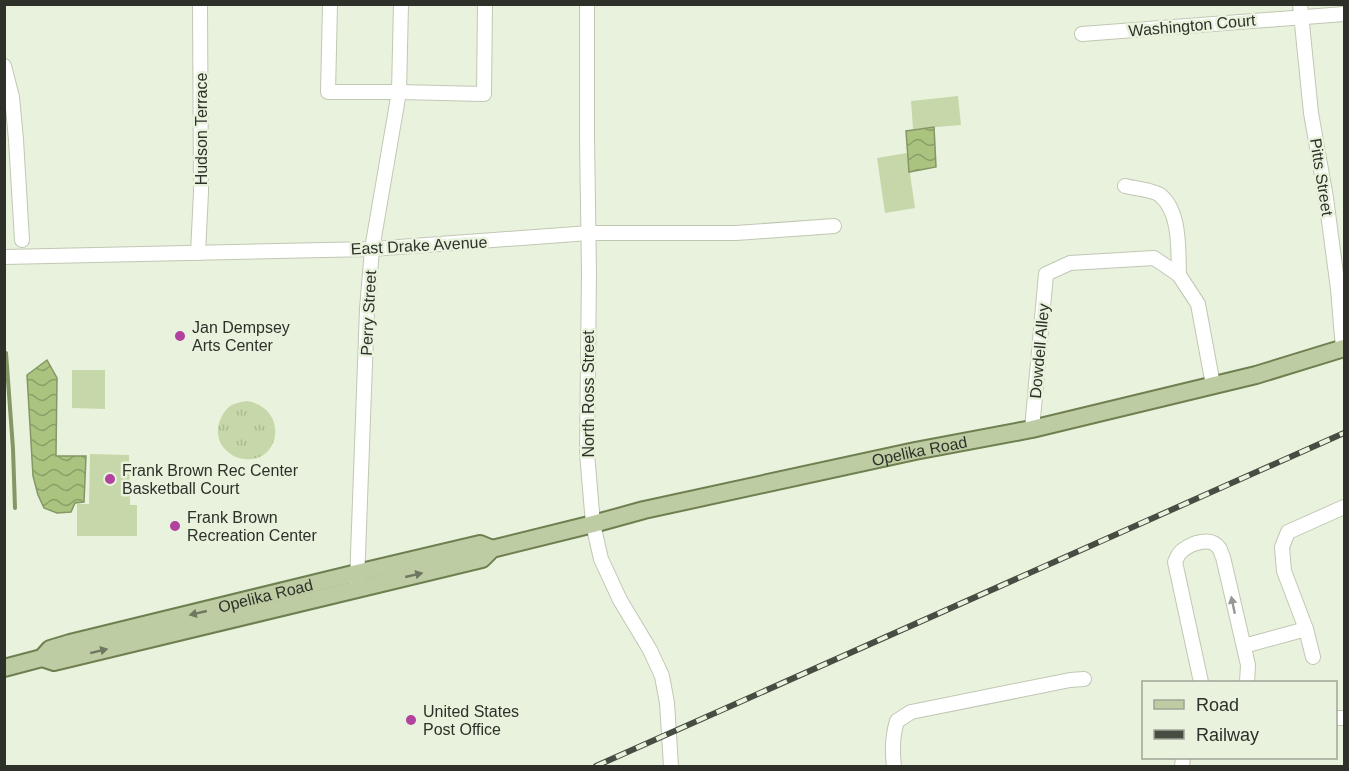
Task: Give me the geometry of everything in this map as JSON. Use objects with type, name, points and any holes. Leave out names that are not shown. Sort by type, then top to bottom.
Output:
[{"type":"main road","name":"Opelika Road","points":[[4,668],[42,658],[50,649],[69,644],[357,581],[480,544],[492,549],[644,510],[906,453],[1032,429],[1256,375],[1344,348]]},
{"type":"street","name":"Hudson Terrace","points":[[198,253],[201,192],[200,4]]},
{"type":"street","points":[[330,4],[328,92],[484,94],[484,4]]},
{"type":"street","name":"Perry Street","points":[[357,581],[367,309],[372,249],[399,92],[401,4]]},
{"type":"street","name":"North Ross Street","points":[[587,4],[589,233],[587,453],[593,524],[601,559],[620,600],[650,650],[662,676],[667,703],[671,766]]},
{"type":"street","name":"Washington Court","points":[[1082,34],[1301,10],[1344,14]]},
{"type":"street","name":"Pitts Street","points":[[1301,10],[1311,113],[1326,198],[1344,348]]},
{"type":"street","points":[[4,66],[12,97],[22,240]]},
{"type":"street","points":[[1125,186],[1159,194],[1172,210],[1178,238],[1179,275],[1198,304],[1213,385]]},
{"type":"street","name":"East Drake Avenue","points":[[4,257],[372,249],[589,233],[735,233],[834,226]]},
{"type":"street","name":"Dowdell Alley","points":[[1032,429],[1046,274],[1070,263],[1154,258],[1179,275]]},
{"type":"street","points":[[1313,657],[1306,629],[1284,571],[1282,548],[1288,532],[1344,507]]},
{"type":"street","points":[[1201,681],[1174,562],[1182,550],[1204,541],[1213,542],[1220,548],[1248,665],[1247,681]]},
{"type":"street","points":[[1244,646],[1306,629]]},
{"type":"street","points":[[894,766],[892,736],[897,721],[911,712],[1084,679]]},
{"type":"green space","points":[[958,96],[961,125],[913,129],[911,101]]},
{"type":"green space","points":[[907,153],[915,208],[885,213],[877,158]]},
{"type":"green space","points":[[72,370],[105,370],[105,409],[72,408]]},
{"type":"green space","points":[[247,401],[260,406],[269,414],[274,424],[275,434],[272,445],[266,453],[256,458],[244,459],[235,457],[226,450],[219,438],[218,426],[222,415],[230,406]]},
{"type":"green space","name":"Frank Brown Rec Center Basketball Court","points":[[90,454],[129,455],[130,505],[137,505],[137,536],[77,536],[77,504],[89,504]]},
{"type":"water","points":[[934,127],[936,167],[909,172],[906,131]]},
{"type":"water","points":[[47,360],[57,378],[56,456],[86,456],[84,502],[75,503],[71,512],[57,513],[44,508],[33,476],[27,375]]},
{"type":"waterway","points":[[6,353],[15,508]]},
{"type":"railway","points":[[596,766],[1344,433]]},
{"type":"place","name":"Jan Dempsey Arts Center","points":[[180,336]]},
{"type":"place","name":"Frank Brown Rec Center Basketball Court","points":[[110,479]]},
{"type":"place","name":"Frank Brown Recreation Center","points":[[175,526]]},
{"type":"place","name":"United States Post Office","points":[[411,720]]}]
